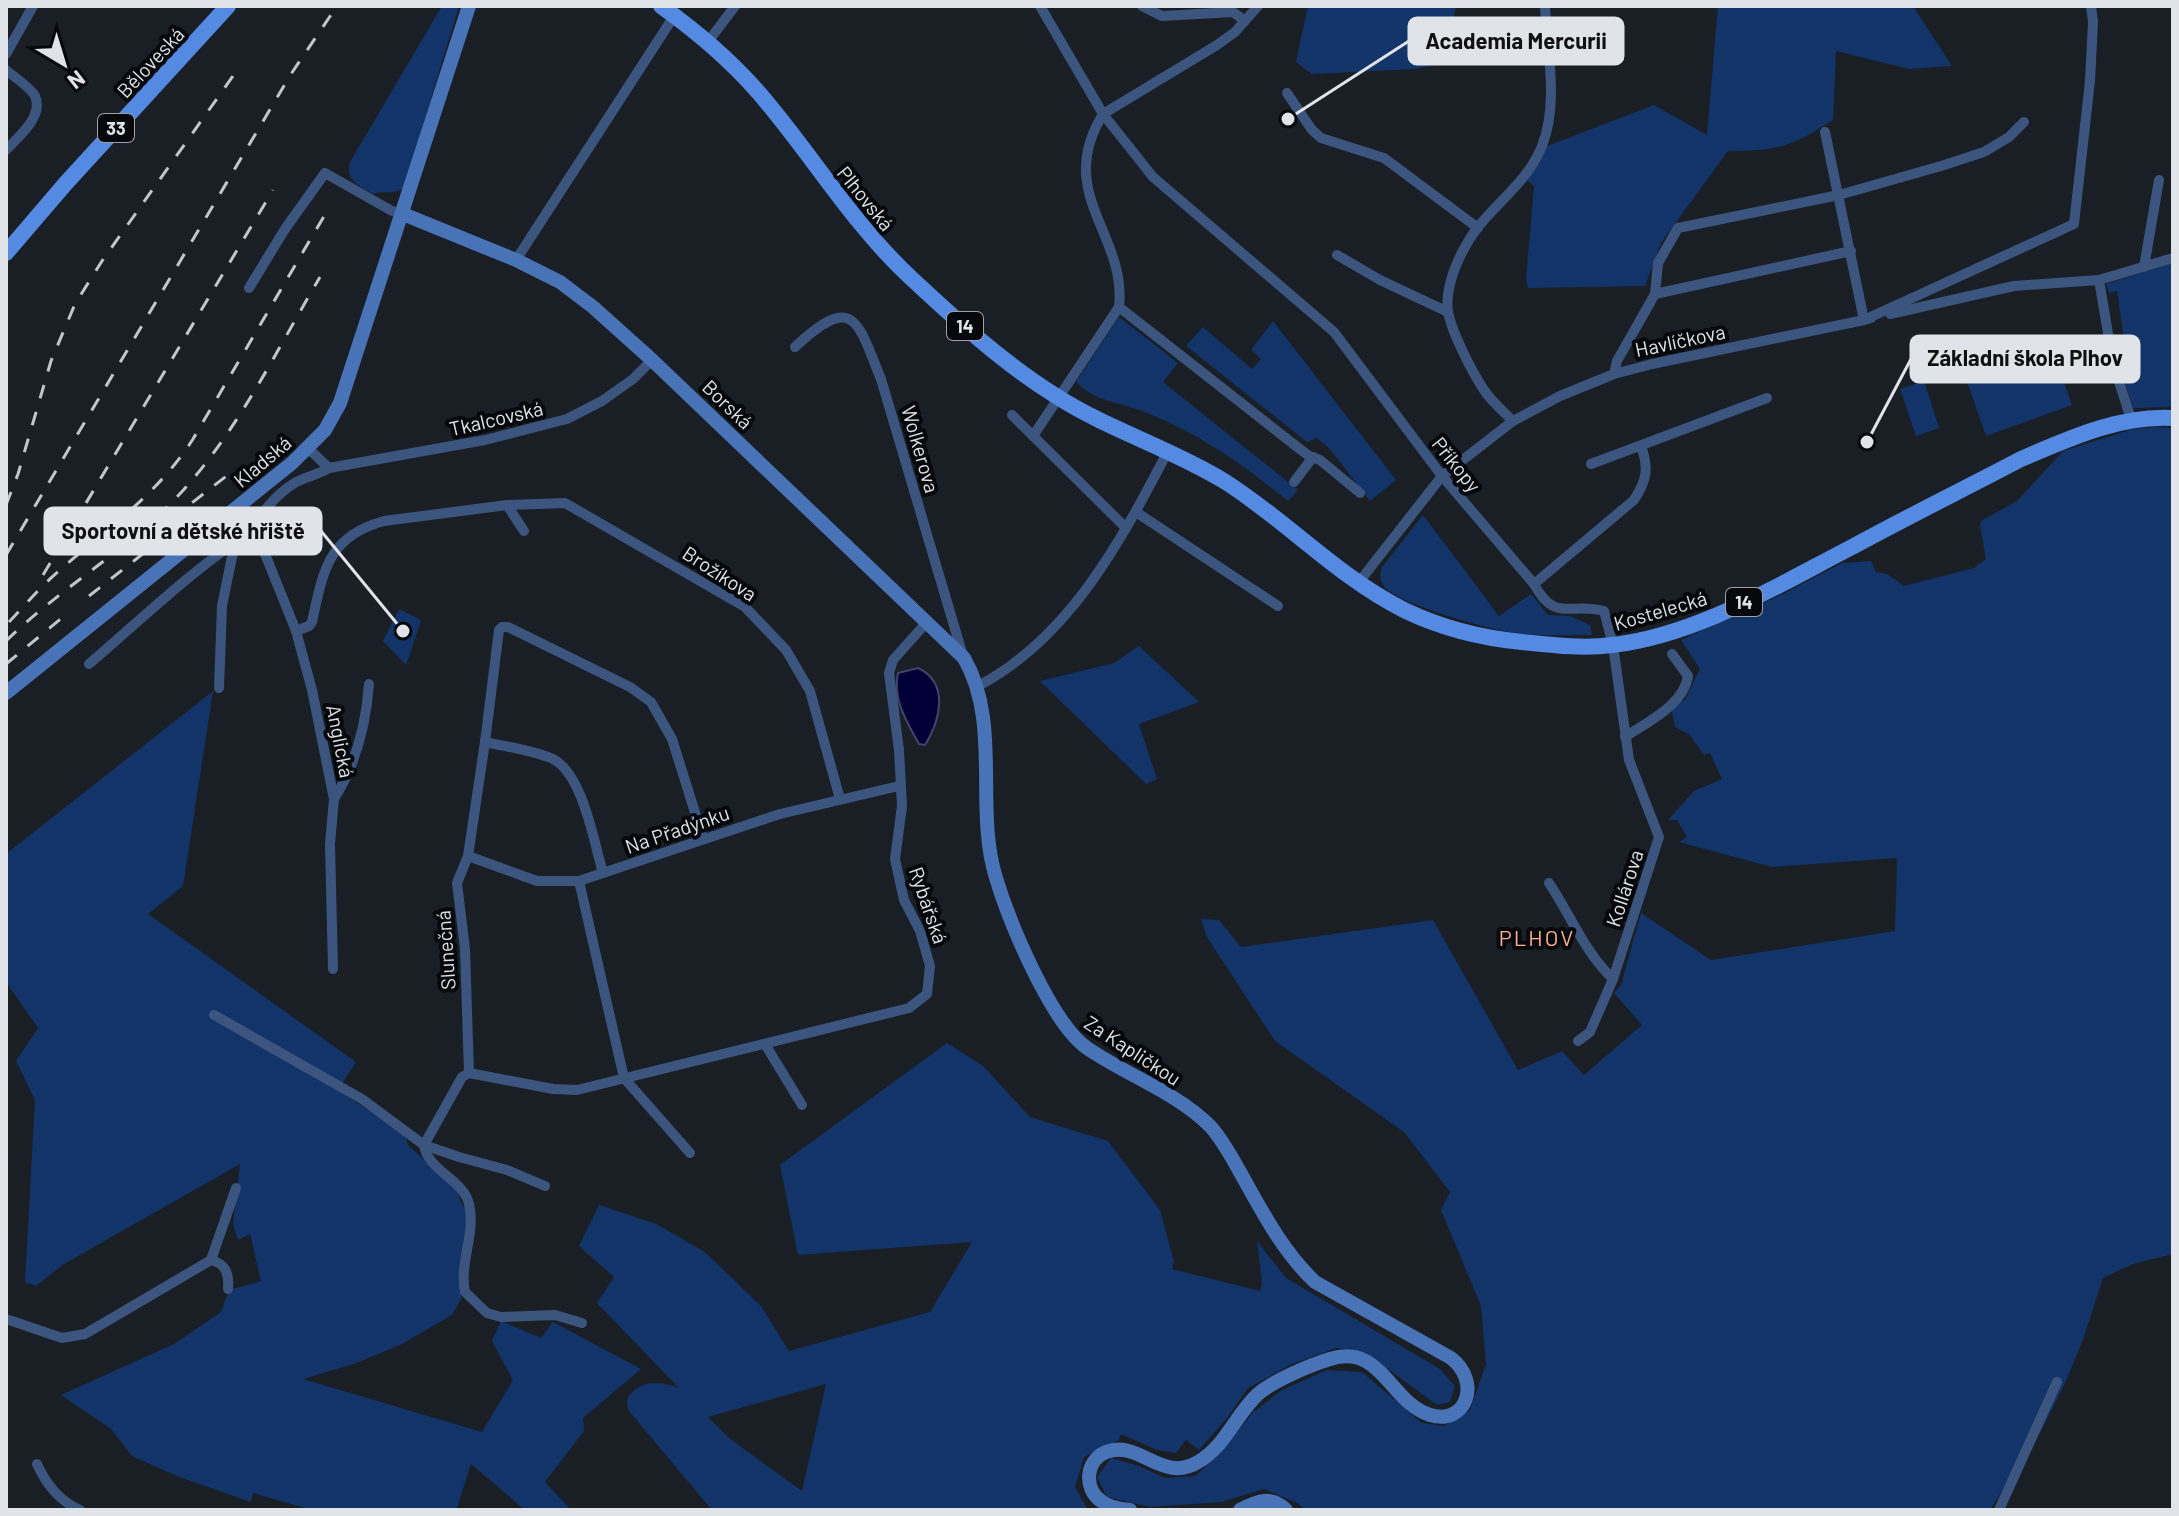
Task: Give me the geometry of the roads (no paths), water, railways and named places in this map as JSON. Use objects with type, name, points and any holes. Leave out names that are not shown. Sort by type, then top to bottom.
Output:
[{"type":"main road","name":"Běloveská","points":[[6,253],[85,161],[228,6]]},
{"type":"main road","name":"Plhovská","points":[[668,11],[758,91],[839,198],[908,276],[1014,366],[1057,397]]},
{"type":"main road","name":"14","points":[[1057,397],[1168,451]]},
{"type":"main road","name":"Kostelecká","points":[[1168,451],[1257,502],[1359,582],[1406,611],[1468,634],[1546,645],[1613,645],[1660,635],[1713,616],[2021,459],[2074,437],[2131,419],[2173,418]]},
{"type":"street","points":[[6,54],[33,6]]},
{"type":"street","name":"Kladská","points":[[6,693],[309,449],[325,430],[340,403],[398,213],[469,6]]},
{"type":"street","points":[[707,43],[735,6]]},
{"type":"street","points":[[1040,6],[1103,114]]},
{"type":"street","points":[[1142,6],[1162,16],[1233,12],[1245,21]]},
{"type":"street","points":[[1033,436],[1119,307],[1121,291],[1117,272],[1092,208],[1086,180],[1092,133],[1103,114],[1217,45],[1258,6]]},
{"type":"street","points":[[1513,421],[1485,392],[1448,312],[1451,283],[1458,261],[1478,228],[1533,165],[1547,132],[1550,92],[1545,6]]},
{"type":"street","name":"Havlíčkova","points":[[1359,582],[1442,476],[1513,421],[1560,396],[1614,374],[1864,320],[2069,228],[2076,218],[2082,167],[2090,81],[2091,6]]},
{"type":"street","points":[[516,260],[668,11]]},
{"type":"street","points":[[6,70],[34,95],[37,110],[28,127],[6,150]]},
{"type":"street","points":[[1287,93],[1321,138],[1384,158],[1478,228]]},
{"type":"street","name":"Příkopy","points":[[1103,114],[1153,177],[1334,332],[1442,476],[1534,584],[1547,605],[1555,609],[1592,608],[1604,611],[1613,645]]},
{"type":"street","points":[[1614,374],[1617,361],[1655,294],[1658,263],[1678,228],[1839,195],[1984,152],[2009,137],[2024,122]]},
{"type":"street","points":[[1825,132],[1864,320],[2014,286],[2099,280],[2173,258]]},
{"type":"street","points":[[249,288],[285,229],[330,176],[398,213]]},
{"type":"street","points":[[2144,267],[2159,180]]},
{"type":"street","name":"Borská","points":[[398,213],[516,260],[560,282],[652,360],[964,658],[978,686]]},
{"type":"street","points":[[1655,294],[1851,251]]},
{"type":"street","points":[[1337,255],[1380,280],[1448,312]]},
{"type":"street","points":[[2099,280],[2113,363],[2131,419]]},
{"type":"street","points":[[1119,307],[1360,493]]},
{"type":"street","name":"Wolkerova","points":[[795,347],[821,323],[845,317],[857,323],[881,379],[964,658]]},
{"type":"street","name":"Tkalcovská","points":[[89,664],[235,542],[255,529],[258,517],[293,484],[317,476],[329,468],[485,440],[567,419],[623,386],[652,360]]},
{"type":"street","points":[[1591,464],[1767,398]]},
{"type":"street","points":[[1012,415],[1126,528]]},
{"type":"street","points":[[1534,584],[1634,500],[1644,485],[1647,472],[1641,446]]},
{"type":"street","points":[[309,449],[329,468]]},
{"type":"street","points":[[978,686],[1007,668],[1062,619],[1102,568],[1168,451]]},
{"type":"street","points":[[1294,482],[1313,457]]},
{"type":"street","name":"Brožíkova","points":[[296,631],[312,622],[324,569],[331,556],[359,530],[384,521],[507,505],[565,503],[745,607],[786,650],[810,691],[840,799]]},
{"type":"street","points":[[507,505],[524,531]]},
{"type":"street","points":[[1136,512],[1278,606]]},
{"type":"street","name":"Anglická","points":[[255,529],[296,631],[312,690],[334,799],[330,844],[333,969]]},
{"type":"street","points":[[219,688],[222,606],[235,542]]},
{"type":"street","name":"Rybářská","points":[[469,1073],[561,1090],[577,1090],[909,1008],[927,994],[930,966],[920,931],[904,900],[895,859],[902,806],[899,750],[889,673],[893,660],[926,623]]},
{"type":"street","name":"Slunečná","points":[[469,1073],[465,949],[457,883],[468,856],[499,630],[502,627],[508,627],[630,687],[651,702],[672,739],[703,838]]},
{"type":"street","name":"Kollárova","points":[[1578,1041],[1590,1032],[1613,979],[1659,837],[1629,760],[1613,645]]},
{"type":"street","points":[[1625,737],[1658,716],[1687,685],[1688,676],[1672,654]]},
{"type":"street","points":[[334,799],[353,762],[367,715],[369,684]]},
{"type":"street","name":"Za Kapličkou","points":[[978,686],[995,875],[1009,915],[1054,1009],[1069,1032],[1084,1047],[1161,1092],[1210,1126],[1284,1247],[1315,1282],[1461,1366],[1469,1388],[1466,1401],[1456,1411],[1442,1417],[1433,1416],[1422,1412],[1405,1398],[1374,1365],[1360,1358],[1329,1359],[1259,1393],[1222,1440],[1197,1463],[1184,1469],[1169,1468],[1121,1449],[1098,1456],[1088,1476],[1091,1490],[1101,1502],[1130,1510]]},
{"type":"street","points":[[485,742],[548,757],[565,768],[581,799],[603,873]]},
{"type":"street","name":"Na Přadýnku","points":[[468,856],[537,881],[579,881],[780,814],[899,786]]},
{"type":"street","points":[[579,881],[624,1078],[690,1153]]},
{"type":"street","points":[[1549,883],[1603,970],[1613,979]]},
{"type":"street","points":[[214,1015],[362,1099],[424,1145],[507,1170],[545,1186]]},
{"type":"street","points":[[765,1044],[802,1105]]},
{"type":"street","points":[[469,1073],[462,1077],[424,1145],[425,1152],[469,1201],[471,1227],[463,1266],[465,1292],[487,1313],[501,1317],[545,1314],[582,1323]]},
{"type":"street","points":[[6,1319],[62,1338],[85,1334],[211,1260],[236,1188]]},
{"type":"street","points":[[211,1260],[220,1263],[227,1272],[228,1289]]},
{"type":"street","points":[[1999,1510],[2057,1382]]},
{"type":"street","points":[[37,1464],[60,1497],[80,1510]]},
{"type":"street","points":[[1240,1510],[1257,1501],[1268,1500],[1276,1501],[1286,1510]]},
{"type":"railway","points":[[6,555],[291,74],[337,6]]},
{"type":"railway","points":[[6,505],[51,361],[75,304],[233,76]]},
{"type":"railway","points":[[43,575],[273,190]]},
{"type":"railway","points":[[9,622],[54,575],[148,493],[179,459],[330,206]]},
{"type":"railway","points":[[6,641],[146,526],[189,484],[250,398],[320,277]]},
{"type":"railway","points":[[148,537],[229,474]]},
{"type":"railway","points":[[89,596],[163,538]]},
{"type":"railway","points":[[6,664],[63,617]]},
{"type":"place","name":"Academia Mercurii","points":[[1288,119]]},
{"type":"place","name":"Základní škola Plhov","points":[[1867,442]]},
{"type":"place","name":"Sportovní a dětské hřiště","points":[[403,631]]},
{"type":"district","name":"PLHOV","points":[[1537,937]]}]
